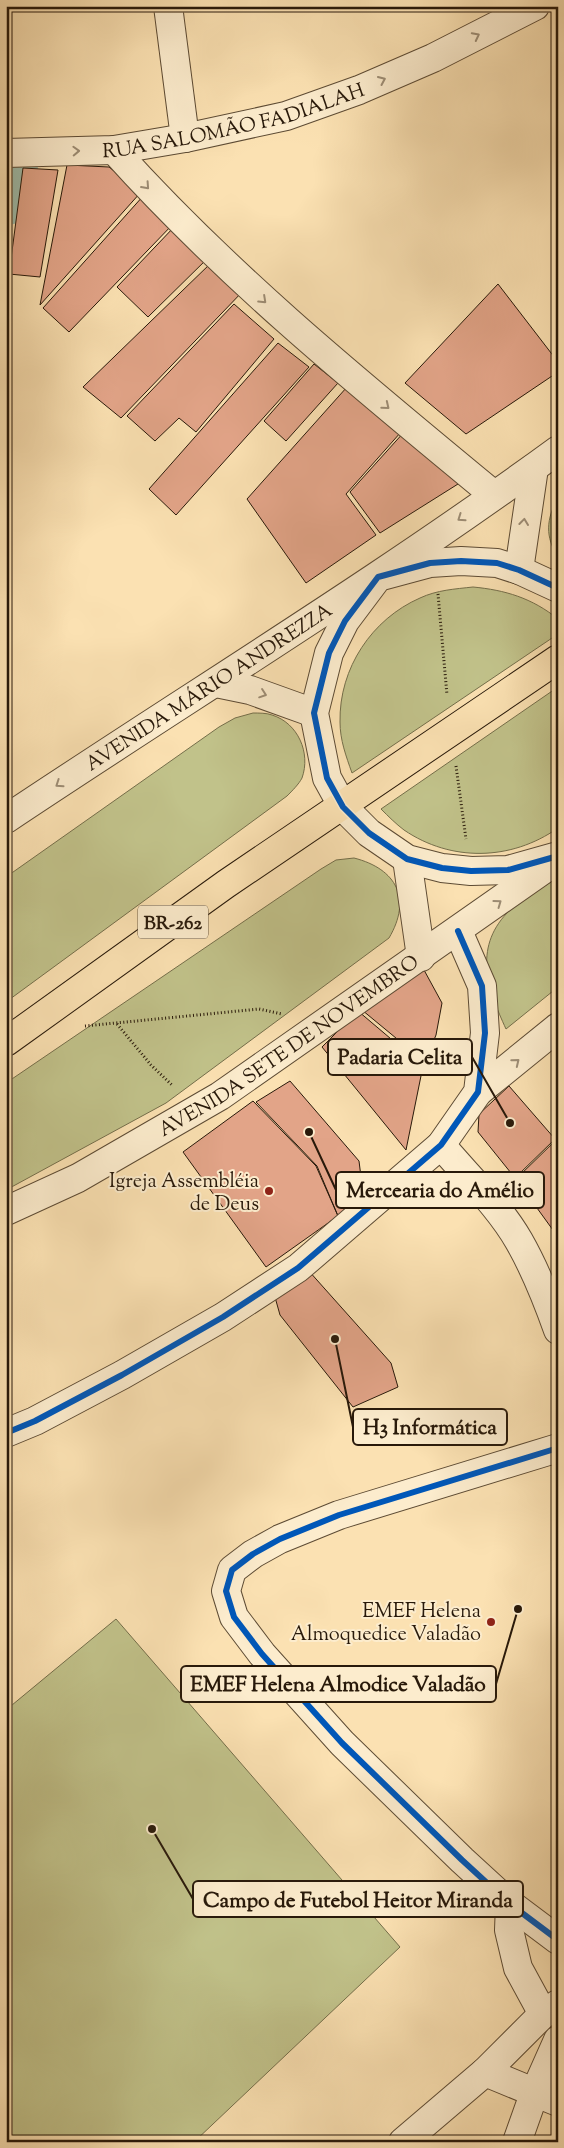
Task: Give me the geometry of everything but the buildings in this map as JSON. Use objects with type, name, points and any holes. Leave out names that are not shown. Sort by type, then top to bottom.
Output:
[{"type":"highway","name":"BR-262","points":[[6,1042],[226,884],[343,807],[558,659]]},
{"type":"street","points":[[168,6],[185,138]]},
{"type":"street","name":"RUA SALOMÃO FADIALAH","points":[[17,152],[114,150],[185,138],[286,116],[359,90],[433,58],[535,6]]},
{"type":"street","points":[[114,150],[160,202],[265,302],[494,495]]},
{"type":"street","name":"AVENIDA MÁRIO ANDREZZA","points":[[6,819],[108,750],[216,683],[378,577],[558,450]]},
{"type":"street","points":[[519,570],[534,468]]},
{"type":"street","points":[[558,588],[519,570],[496,563],[461,561],[430,563],[378,577],[345,621],[329,653],[314,713],[327,778],[343,807],[369,833],[407,859],[442,868],[471,872],[508,870],[558,856]]},
{"type":"street","points":[[216,683],[250,690],[314,713]]},
{"type":"street","points":[[407,859],[421,957]]},
{"type":"street","name":"AVENIDA SETE DE NOVEMBRO","points":[[6,1211],[78,1178],[208,1103],[458,932],[558,860]]},
{"type":"street","points":[[416,914],[458,932],[482,986],[485,1033],[478,1092]]},
{"type":"street","points":[[6,1433],[35,1421],[122,1375],[223,1317],[298,1268],[441,1145],[478,1092],[558,1028]]},
{"type":"street","points":[[441,1145],[495,1207],[518,1240],[536,1274],[558,1330]]},
{"type":"street","points":[[558,1448],[339,1515],[280,1539],[253,1554],[232,1570],[226,1591],[234,1617],[305,1704],[427,1826],[510,1904],[558,1940]]},
{"type":"street","points":[[403,2142],[485,2072],[550,2009],[518,1968],[509,1930],[510,1904]]},
{"type":"street","points":[[517,2142],[546,2098],[558,2040]]},
{"type":"street","points":[[485,2072],[546,2098]]},
{"type":"path","points":[[438,591],[447,696]]},
{"type":"path","points":[[456,764],[471,872]]},
{"type":"path","points":[[82,1026],[259,1009],[286,1015]]},
{"type":"path","points":[[117,1024],[151,1065],[175,1088]]},
{"type":"green space","points":[[558,498],[558,557],[549,535],[549,521]]},
{"type":"green space","points":[[473,587],[496,590],[528,600],[558,619],[558,634],[352,773],[341,735],[341,702],[345,683],[352,665],[362,648],[373,632],[403,607],[433,593]]},
{"type":"green space","points":[[558,687],[558,828],[540,839],[521,847],[501,852],[461,852],[441,848],[422,840],[404,830],[381,809]]},
{"type":"green space","points":[[253,713],[268,714],[281,719],[289,725],[300,740],[305,759],[302,778],[295,787],[287,796],[6,1002],[6,877],[219,727],[235,718]]},
{"type":"green space","points":[[354,858],[369,863],[381,870],[390,878],[396,888],[399,898],[399,911],[396,924],[389,938],[166,1103],[6,1190],[6,1083],[321,869],[336,860]]},
{"type":"green space","points":[[558,877],[558,987],[506,1029],[489,985],[487,955],[490,941],[496,927],[512,908]]},
{"type":"green space","points":[[116,1619],[400,1947],[194,2142],[6,2142],[6,1710]]},
{"type":"waterway","points":[[6,168],[8,176],[6,194]]},
{"type":"cycle path","points":[[558,588],[519,570],[497,563],[461,561],[430,563],[378,577],[345,621],[329,653],[314,713],[327,778],[343,807],[369,833],[407,859],[442,868],[471,871],[508,870],[558,856]]},
{"type":"cycle path","points":[[6,1433],[35,1421],[122,1375],[223,1317],[298,1268],[441,1145],[478,1092],[485,1033],[482,986],[458,931]]},
{"type":"cycle path","points":[[558,1448],[339,1515],[280,1539],[253,1554],[232,1570],[226,1591],[234,1617],[262,1654],[342,1743],[510,1904],[558,1940]]},
{"type":"place","name":"Padaria Celita","points":[[510,1123]]},
{"type":"place","name":"Mercearia do Amélio","points":[[309,1132]]},
{"type":"place","name":"Igreja Assembléia de Deus","points":[[269,1191]]},
{"type":"place","name":"H3 Informática","points":[[335,1339]]},
{"type":"place","name":"EMEF Helena Almodice Valadão","points":[[518,1609]]},
{"type":"place","name":"EMEF Helena Almoquedice Valadão","points":[[491,1622]]},
{"type":"place","name":"Campo de Futebol Heitor Miranda","points":[[152,1829]]}]
